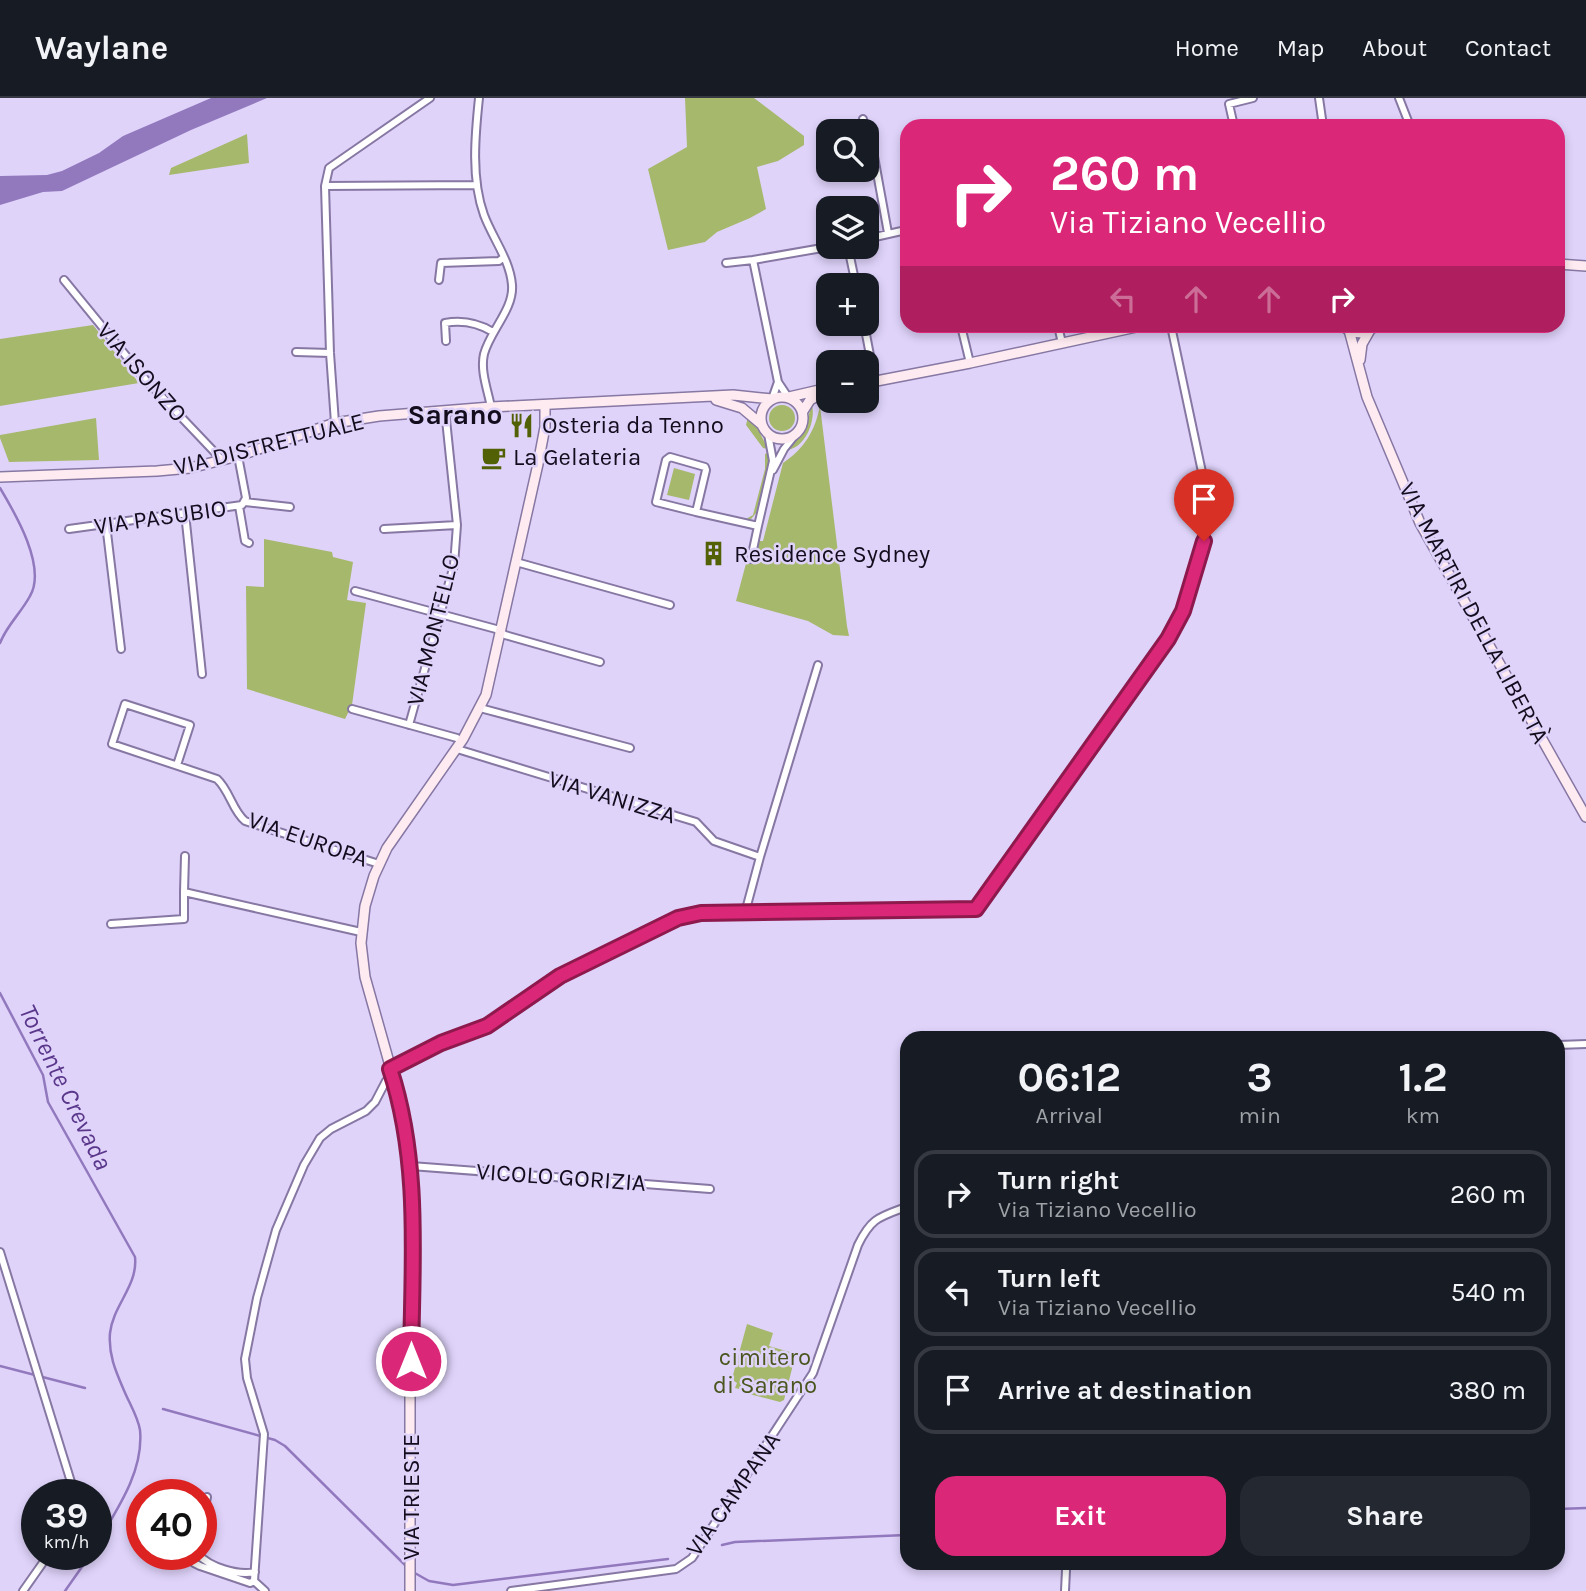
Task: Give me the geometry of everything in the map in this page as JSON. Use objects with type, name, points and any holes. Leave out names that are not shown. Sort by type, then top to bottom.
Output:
[{"type":"street","points":[[335,423],[325,186],[329,167],[430,98]]},
{"type":"street","points":[[479,98],[476,185],[485,219],[504,257],[512,294],[485,354],[483,367],[491,407]]},
{"type":"street","points":[[1232,119],[1229,103],[1253,98]]},
{"type":"street","points":[[1318,98],[1322,119]]},
{"type":"street","points":[[1399,98],[1407,119]]},
{"type":"street","points":[[879,182],[888,233]]},
{"type":"street","points":[[325,186],[476,185]]},
{"type":"street","points":[[879,235],[900,231]]},
{"type":"street","points":[[726,263],[816,249]]},
{"type":"street","points":[[439,280],[441,263],[499,261],[504,257]]},
{"type":"street","points":[[753,260],[778,382],[788,397],[803,411]]},
{"type":"street","points":[[1565,264],[1586,266]]},
{"type":"street","name":"VIA ISONZO","points":[[64,280],[145,379],[222,461]]},
{"type":"street","points":[[446,341],[444,323],[456,321],[483,326],[493,332]]},
{"type":"street","points":[[963,333],[970,363]]},
{"type":"street","points":[[1060,333],[1062,343]]},
{"type":"street","points":[[879,380],[1108,333]]},
{"type":"street","points":[[254,1581],[264,1437],[247,1378],[245,1359],[257,1298],[280,1218],[304,1165],[320,1138],[331,1129],[366,1111],[392,1073],[441,1043],[487,1026],[560,976],[678,918],[701,913],[976,909],[1168,639],[1183,611],[1208,525],[1209,505],[1172,333]]},
{"type":"street","name":"VIA MARTIRI DELLA LIBERTÀ","points":[[1348,333],[1367,397],[1420,523],[1586,817]]},
{"type":"street","points":[[1359,366],[1361,350],[1370,333]]},
{"type":"street","points":[[296,352],[330,353]]},
{"type":"street","points":[[751,559],[771,475],[772,452],[761,413],[772,399],[778,382]]},
{"type":"street","points":[[772,399],[816,391]]},
{"type":"street","name":"VIA DISTRETTUALE","points":[[3,477],[157,471],[222,461],[335,423],[379,416],[491,407],[733,395],[772,399]]},
{"type":"street","points":[[771,475],[784,449],[803,424],[803,411],[816,396]]},
{"type":"street","points":[[701,397],[735,405],[765,429],[785,439],[796,434]]},
{"type":"street","points":[[392,1073],[365,978],[361,932],[368,895],[379,864],[395,834],[457,749],[480,708],[501,632],[538,464],[545,427],[545,405]]},
{"type":"street","name":"VIA MONTELLO","points":[[409,725],[454,565],[457,525],[445,410]]},
{"type":"street","name":"VIA PASUBIO","points":[[69,529],[242,504],[238,456]]},
{"type":"street","points":[[696,512],[705,467],[668,458],[656,502],[696,512],[758,526]]},
{"type":"street","points":[[249,543],[245,541],[242,504],[290,507]]},
{"type":"street","points":[[185,513],[202,674]]},
{"type":"street","points":[[106,524],[121,649]]},
{"type":"street","points":[[384,529],[457,525]]},
{"type":"street","points":[[516,562],[670,605]]},
{"type":"street","points":[[355,591],[496,629],[505,635],[600,662]]},
{"type":"street","points":[[745,913],[818,665]]},
{"type":"street","name":"VIA EUROPA","points":[[177,765],[190,724],[125,704],[112,744],[217,779],[237,813],[245,821],[379,864]]},
{"type":"street","name":"VIA VANIZZA","points":[[480,708],[630,748]]},
{"type":"street","points":[[352,709],[457,738]]},
{"type":"street","name":"VIA VANIZZA","points":[[457,749],[696,822],[714,841],[760,857]]},
{"type":"street","points":[[111,924],[184,919],[185,856]]},
{"type":"street","points":[[184,892],[361,932]]},
{"type":"street","points":[[1565,1045],[1586,1044]]},
{"type":"street","name":"VIA TRIESTE","points":[[392,1073],[405,1119],[411,1166],[410,1591]]},
{"type":"street","name":"VICOLO GORIZIA","points":[[411,1166],[710,1189]]},
{"type":"street","name":"VIA CAMPANA","points":[[511,1591],[676,1570],[692,1558],[813,1373],[858,1245],[868,1225],[900,1209]]},
{"type":"street","points":[[0,1252],[70,1479]]},
{"type":"street","points":[[217,1565],[246,1574],[255,1573]]},
{"type":"street","points":[[23,1591],[38,1570]]},
{"type":"street","points":[[212,1570],[250,1583],[254,1581]]},
{"type":"street","points":[[1065,1591],[1066,1570]]},
{"type":"street","points":[[254,1581],[265,1591]]},
{"type":"green space","points":[[685,98],[754,98],[804,136],[804,145],[778,161],[757,167],[766,209],[717,232],[705,242],[668,250],[648,169],[687,147]]},
{"type":"green space","points":[[247,134],[249,163],[169,175],[171,168]]},
{"type":"green space","points":[[93,325],[139,383],[0,406],[0,339]]},
{"type":"green space","points":[[782,405],[791,409],[795,418],[791,427],[782,431],[773,427],[769,418],[773,409]]},
{"type":"green space","points":[[812,405],[808,433],[799,444],[787,450],[804,429]]},
{"type":"green space","points":[[818,413],[821,413],[849,636],[833,635],[808,621],[736,601],[752,541],[763,541],[783,463],[808,439]]},
{"type":"green space","points":[[748,417],[757,427],[768,449],[763,448],[746,425]]},
{"type":"green space","points":[[96,418],[99,460],[9,462],[0,438],[0,435]]},
{"type":"green space","points":[[769,452],[769,464],[756,513],[751,519],[746,519],[753,515],[765,469],[765,454]]},
{"type":"green space","points":[[674,468],[695,474],[689,500],[667,495]]},
{"type":"green space","points":[[264,539],[332,552],[333,557],[353,562],[347,600],[366,603],[352,705],[345,719],[247,689],[246,586],[264,587]]},
{"type":"green space","name":"cimitero di Sarano","points":[[747,1324],[773,1333],[769,1346],[793,1353],[795,1357],[784,1400],[780,1402],[735,1388],[737,1383],[733,1375]]},
{"type":"shaded area","points":[[211,98],[267,98],[191,130],[62,191],[43,192],[0,205],[0,176],[47,175],[62,171],[99,153],[123,136]]},
{"type":"waterway","name":"Torrente Crevada","points":[[0,488],[27,540],[35,570],[30,596],[0,643]]},
{"type":"waterway","name":"Torrente Crevada","points":[[0,993],[43,1075],[48,1102],[135,1257],[133,1277],[112,1323],[110,1341],[116,1372],[139,1426],[140,1446],[133,1476],[112,1518]]},
{"type":"waterway","points":[[0,1366],[85,1388]]},
{"type":"waterway","points":[[163,1409],[275,1440],[285,1446],[408,1568]]},
{"type":"waterway","points":[[1565,1509],[1586,1508]]},
{"type":"waterway","points":[[722,1545],[735,1542],[900,1535]]},
{"type":"waterway","points":[[413,1572],[429,1581],[453,1585],[668,1559]]},
{"type":"waterway","name":"Torrente Crevada","points":[[65,1591],[80,1570]]},
{"type":"place","name":"Osteria da Tenno","points":[[522,425]]},
{"type":"place","name":"La Gelateria","points":[[493,457]]},
{"type":"place","name":"Residence Sydney","points":[[714,554]]},
{"type":"district","name":"Sarano","points":[[455,414]]},
{"type":"route","points":[[411,1361],[410,1156],[405,1119],[390,1069],[441,1043],[487,1026],[515,1004],[560,976],[678,918],[701,913],[976,909],[1168,639],[1183,611],[1204,541]]}]
